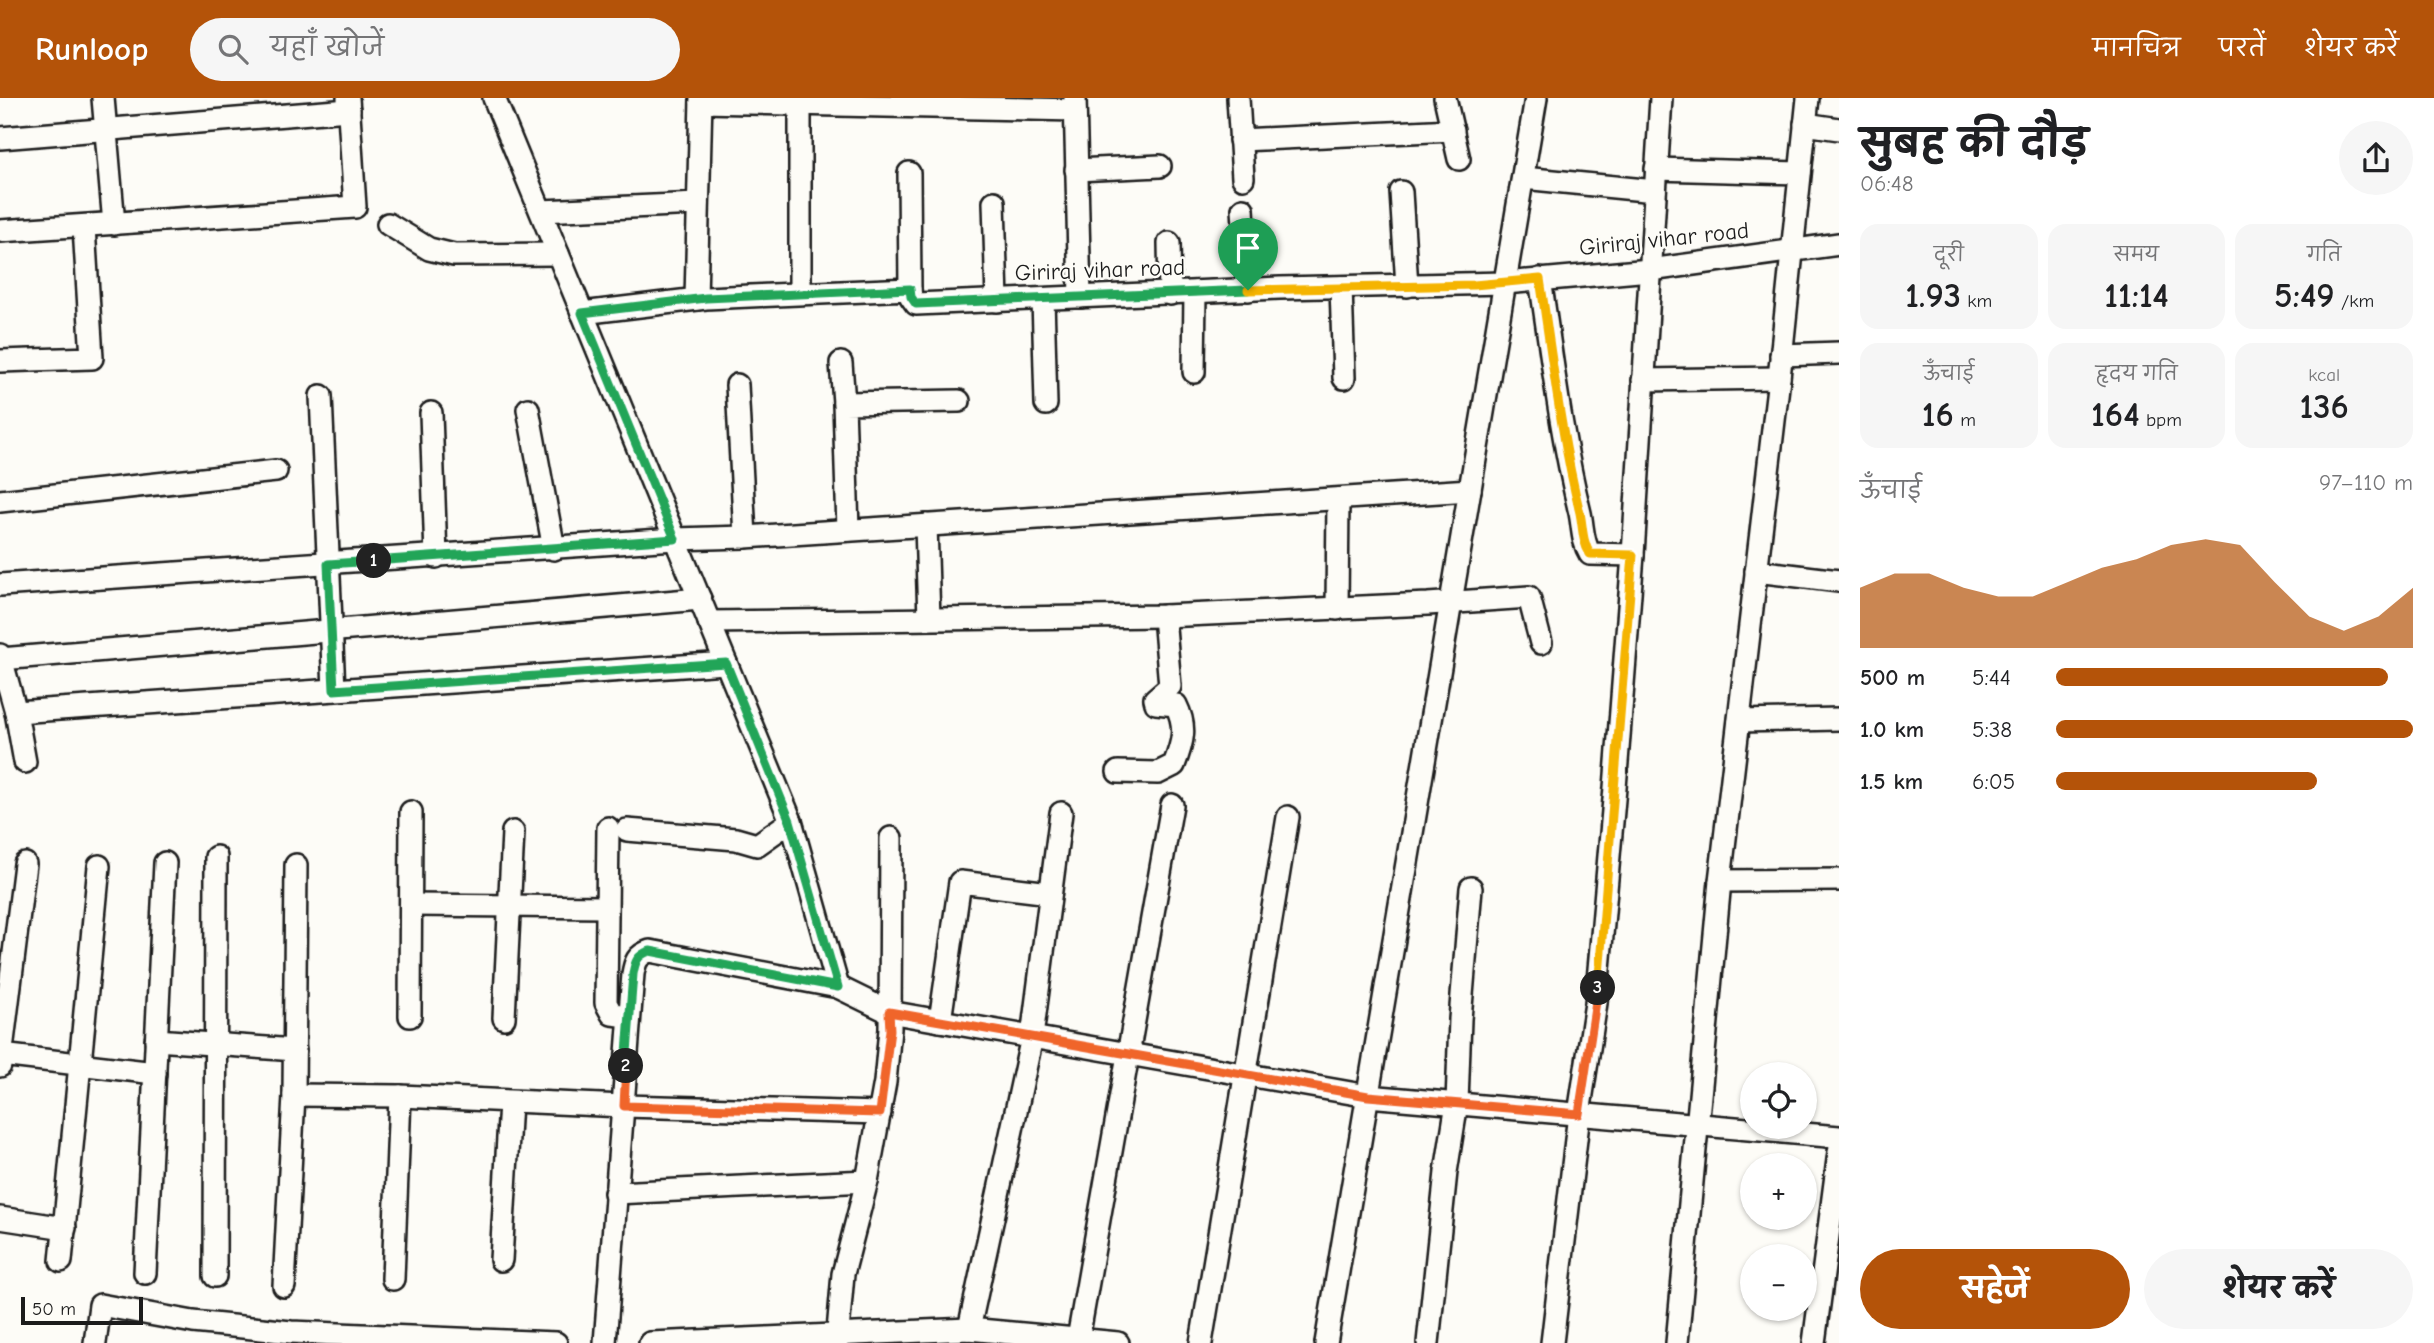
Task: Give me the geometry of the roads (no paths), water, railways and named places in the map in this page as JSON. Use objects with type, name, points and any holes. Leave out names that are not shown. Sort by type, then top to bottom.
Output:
[{"type":"street","points":[[103,98],[114,224]]},
{"type":"street","points":[[494,98],[790,821],[838,987]]},
{"type":"street","points":[[1238,98],[1243,178]]},
{"type":"street","points":[[1445,98],[1459,159]]},
{"type":"street","points":[[1326,1343],[1536,98]]},
{"type":"street","points":[[1552,1343],[1579,1114],[1597,1003],[1633,555],[1661,98]]},
{"type":"street","points":[[1677,1343],[1720,881],[1779,378],[1808,98]]},
{"type":"street","points":[[696,299],[701,100],[800,105],[1075,104],[1080,296]]},
{"type":"street","points":[[0,138],[349,104],[355,207],[0,231]]},
{"type":"street","points":[[800,105],[800,292]]},
{"type":"street","points":[[1805,124],[1839,129]]},
{"type":"street","points":[[1240,140],[1453,130]]},
{"type":"street","points":[[1076,170],[1160,166]]},
{"type":"street","points":[[1656,169],[1800,173]]},
{"type":"street","points":[[582,313],[696,299],[800,292],[910,289],[909,173]]},
{"type":"street","points":[[1522,178],[1655,191]]},
{"type":"street","points":[[1401,192],[1407,286]]},
{"type":"street","points":[[993,202],[997,301]]},
{"type":"street","points":[[541,211],[698,204]]},
{"type":"street","points":[[1243,209],[1248,290]]},
{"type":"street","points":[[388,224],[429,248],[454,255],[558,254]]},
{"type":"street","points":[[0,361],[92,358],[84,227]]},
{"type":"street","points":[[1169,243],[1170,293]]},
{"type":"street","name":"Giriraj vihar road","points":[[910,289],[916,304],[1080,296],[1504,283],[1650,270],[1839,244]]},
{"type":"street","points":[[1540,279],[1570,475],[1584,545],[1590,554],[1633,555]]},
{"type":"street","points":[[1341,287],[1344,378]]},
{"type":"street","points":[[1194,372],[1195,292]]},
{"type":"street","points":[[1043,299],[1046,404]]},
{"type":"street","points":[[1781,355],[1839,353]]},
{"type":"street","points":[[841,363],[848,530]]},
{"type":"street","points":[[1643,380],[1779,378]]},
{"type":"street","points":[[737,385],[745,537]]},
{"type":"street","points":[[321,396],[334,690]]},
{"type":"street","points":[[844,403],[959,401]]},
{"type":"street","points":[[527,409],[554,549]]},
{"type":"street","points":[[431,413],[436,556]]},
{"type":"street","points":[[0,501],[276,471]]},
{"type":"street","points":[[0,585],[675,539],[745,537],[1469,490]]},
{"type":"street","points":[[1337,609],[1338,499]]},
{"type":"street","points":[[926,525],[929,619]]},
{"type":"street","points":[[1756,571],[1839,581]]},
{"type":"street","points":[[709,622],[1164,617],[1529,597],[1541,643]]},
{"type":"street","points":[[24,762],[16,712],[1,657],[700,599]]},
{"type":"street","points":[[1118,772],[1158,773],[1174,765],[1184,741],[1183,719],[1176,705],[1156,703],[1155,699],[1170,686],[1164,617]]},
{"type":"street","points":[[16,712],[726,663]]},
{"type":"street","points":[[1739,721],[1839,719]]},
{"type":"street","points":[[1078,1339],[1172,805]]},
{"type":"street","points":[[410,1016],[411,812]]},
{"type":"street","points":[[969,1329],[1032,1037],[1061,813]]},
{"type":"street","points":[[1201,1343],[1288,817]]},
{"type":"street","points":[[629,1016],[612,1014],[606,1003],[607,907],[618,829],[736,839],[758,845],[790,821]]},
{"type":"street","points":[[504,1018],[513,831]]},
{"type":"street","points":[[837,1339],[843,1274],[867,1181],[880,1113],[890,1030],[891,838]]},
{"type":"street","points":[[215,1276],[216,857]]},
{"type":"street","points":[[24,863],[1,1061],[80,1064],[155,1073]]},
{"type":"street","points":[[145,1273],[165,863]]},
{"type":"street","points":[[284,1286],[294,1095],[296,865]]},
{"type":"street","points":[[61,1261],[99,866]]},
{"type":"street","points":[[1720,881],[1839,880]]},
{"type":"street","points":[[940,1021],[960,882],[1050,892]]},
{"type":"street","points":[[1428,1343],[1446,1172],[1457,1103],[1460,1019],[1471,888]]},
{"type":"street","points":[[411,905],[607,907]]},
{"type":"street","points":[[605,1343],[635,961],[650,951],[838,987],[889,1012],[1368,1096],[1839,1137]]},
{"type":"street","points":[[156,1040],[295,1049]]},
{"type":"street","points":[[294,1095],[400,1096],[510,1102],[880,1113]]},
{"type":"street","points":[[393,1279],[400,1096]]},
{"type":"street","points":[[501,1261],[510,1102]]},
{"type":"street","points":[[1814,1343],[1839,1152]]},
{"type":"street","points":[[615,1193],[867,1181]]},
{"type":"street","points":[[0,1219],[65,1228]]},
{"type":"street","points":[[95,1343],[100,1305],[192,1332],[556,1343]]},
{"type":"street","points":[[650,1343],[837,1339],[969,1329],[1008,1338],[1078,1339],[1118,1343]]}]
